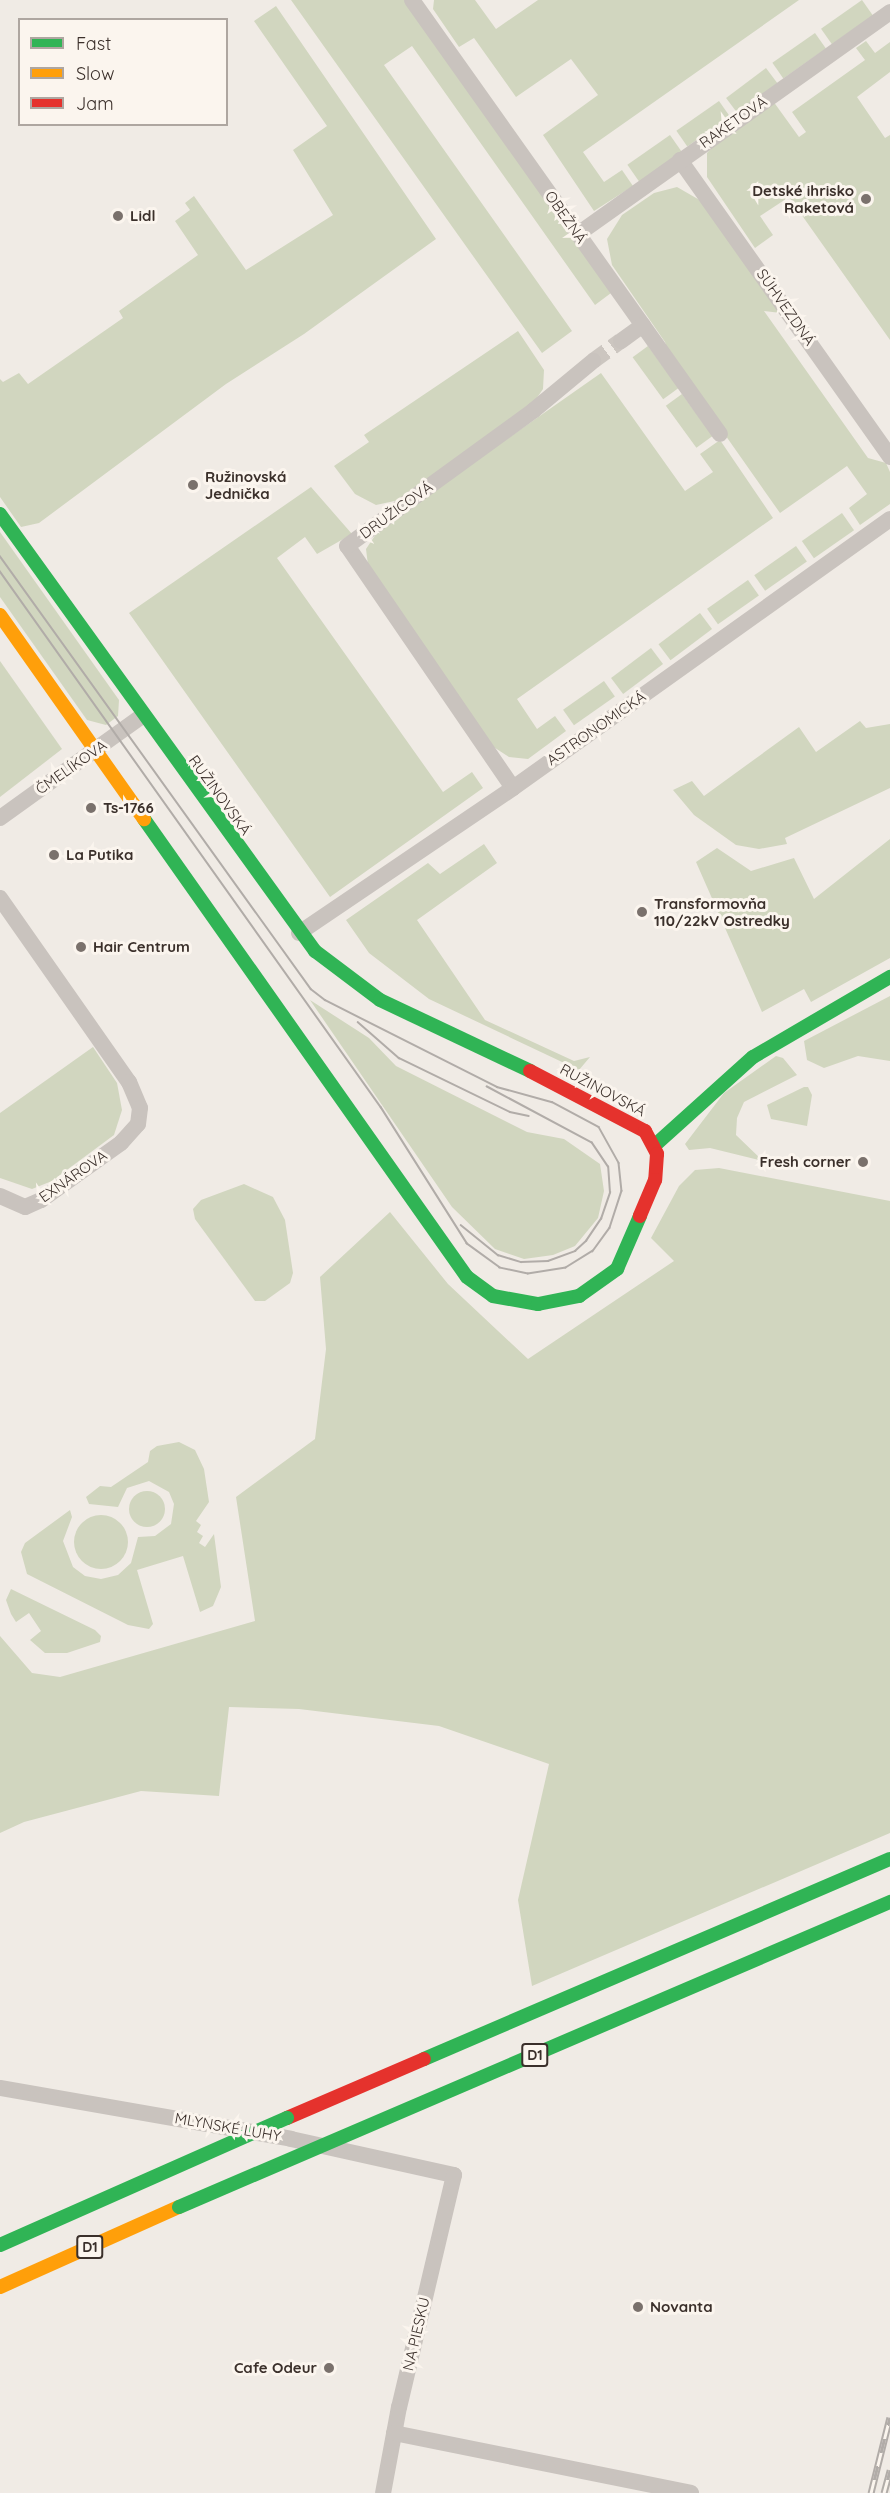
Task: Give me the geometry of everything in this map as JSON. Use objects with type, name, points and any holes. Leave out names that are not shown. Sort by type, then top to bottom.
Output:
[{"type":"main road","name":"RUŽINOVSKÁ","points":[[0,514],[299,933],[333,968],[380,1000],[634,1122],[654,1146]]},
{"type":"main road","points":[[0,615],[460,1268],[483,1291],[511,1302],[545,1304],[566,1300],[600,1285],[617,1269],[655,1180],[654,1146],[753,1057],[890,977]]},
{"type":"main road","name":"D1","points":[[0,2245],[890,1859]]},
{"type":"main road","name":"D1","points":[[0,2287],[890,1902]]},
{"type":"street","name":"OBEŽNÁ","points":[[412,0],[720,434]]},
{"type":"street","name":"RAKETOVÁ","points":[[578,234],[890,12]]},
{"type":"street","name":"SÚHVEZDNÁ","points":[[681,159],[890,457]]},
{"type":"street","points":[[621,341],[643,325]]},
{"type":"street","name":"DRUŽICOVÁ","points":[[513,788],[347,546],[534,410],[593,361]]},
{"type":"street","name":"ASTRONOMICKÁ","points":[[299,933],[513,788],[890,519]]},
{"type":"street","name":"ČMELÍKOVA","points":[[0,818],[142,716]]},
{"type":"street","name":"EXNÁROVA","points":[[0,898],[136,1094],[140,1108],[138,1124],[121,1143],[41,1200],[25,1207],[0,1196]]},
{"type":"street","name":"MLYNSKÉ LUHY","points":[[0,2088],[291,2139],[454,2175]]},
{"type":"street","name":"NA PIESKU","points":[[382,2493],[454,2175]]},
{"type":"street","points":[[394,2433],[691,2493]]},
{"type":"green space","points":[[291,0],[405,0],[611,293],[595,305],[412,46],[384,65],[572,331],[542,353]]},
{"type":"green space","points":[[434,0],[475,0],[496,29],[538,0],[799,0],[583,152],[604,182],[622,170],[633,186],[594,211],[543,135],[598,95],[571,59],[516,97],[474,38],[459,47],[433,9]]},
{"type":"green space","points":[[862,0],[873,16],[832,44],[821,29]]},
{"type":"green space","points":[[276,6],[436,239],[304,334],[226,384],[39,523],[21,527],[0,497],[0,379],[3,382],[19,373],[28,384],[123,318],[119,311],[198,255],[175,221],[190,210],[185,203],[194,196],[246,270],[333,215],[293,150],[327,126],[254,21]]},
{"type":"green space","points":[[815,33],[826,49],[783,78],[772,63]]},
{"type":"green space","points":[[866,41],[875,53],[890,42],[890,72],[857,97],[885,138],[890,135],[890,340],[789,197],[760,216],[773,235],[755,248],[707,177],[707,153],[721,137],[773,101],[799,137],[806,132],[792,112],[865,60],[856,48]]},
{"type":"green space","points":[[766,68],[778,84],[738,114],[726,98]]},
{"type":"green space","points":[[719,101],[730,117],[687,146],[676,131]]},
{"type":"green space","points":[[670,135],[682,152],[639,182],[627,165]]},
{"type":"green space","points":[[677,187],[703,202],[781,313],[764,311],[868,458],[886,463],[890,472],[890,504],[860,525],[849,508],[867,494],[847,466],[780,513],[669,355],[665,342],[612,265],[607,239],[622,215],[654,193]]},
{"type":"green space","points":[[518,331],[544,370],[543,389],[532,405],[399,500],[376,505],[355,494],[334,466],[369,442],[364,435]]},
{"type":"green space","points":[[648,346],[679,388],[663,399],[633,357]]},
{"type":"green space","points":[[601,373],[685,491],[713,472],[700,454],[720,440],[773,518],[517,699],[537,729],[555,716],[566,731],[528,759],[509,757],[489,744],[369,573],[366,549],[380,528]]},
{"type":"green space","points":[[682,394],[713,436],[696,448],[666,406]]},
{"type":"green space","points":[[311,487],[352,534],[317,554],[305,537],[277,558],[443,792],[472,772],[483,788],[330,897],[129,613]]},
{"type":"green space","points":[[842,513],[854,530],[814,558],[802,541]]},
{"type":"green space","points":[[0,532],[119,700],[118,716],[106,725],[87,720],[0,597]]},
{"type":"green space","points":[[796,546],[807,562],[765,591],[754,575]]},
{"type":"green space","points":[[748,580],[759,596],[718,624],[707,609]]},
{"type":"green space","points":[[700,613],[712,629],[671,660],[658,644]]},
{"type":"green space","points":[[651,648],[663,664],[623,694],[611,678]]},
{"type":"green space","points":[[0,661],[62,749],[0,797]]},
{"type":"green space","points":[[604,681],[615,697],[574,725],[563,710]]},
{"type":"green space","points":[[860,721],[866,728],[890,724],[890,788],[785,838],[787,844],[759,849],[736,845],[694,815],[673,790],[692,781],[704,796],[799,727],[816,752]]},
{"type":"green space","points":[[890,839],[890,958],[811,1002],[804,989],[762,1012],[696,862],[717,848],[751,871],[794,858],[814,899]]},
{"type":"green space","points":[[484,844],[497,863],[417,920],[485,1020],[574,1061],[590,1057],[579,1070],[429,999],[369,953],[346,920],[428,863],[440,874]]},
{"type":"green space","points":[[890,996],[890,1061],[858,1056],[824,1068],[807,1060],[804,1041]]},
{"type":"green space","points":[[310,1000],[369,1038],[396,1066],[527,1132],[564,1139],[600,1164],[604,1191],[598,1218],[575,1246],[553,1255],[524,1259],[495,1249],[452,1207]]},
{"type":"green space","points":[[93,1047],[117,1083],[122,1110],[114,1135],[52,1181],[32,1189],[0,1178],[0,1113]]},
{"type":"green space","points":[[776,1056],[783,1058],[797,1075],[744,1102],[737,1118],[736,1135],[763,1161],[710,1148],[689,1150],[685,1144],[724,1093]]},
{"type":"green space","points":[[808,1087],[812,1095],[807,1126],[771,1119],[767,1105]]},
{"type":"green space","points":[[719,1168],[890,1201],[890,1833],[532,1986],[518,1900],[549,1764],[439,1726],[299,1709],[229,1707],[219,1796],[141,1791],[24,1822],[0,1833],[0,1636],[32,1673],[60,1677],[255,1621],[236,1497],[315,1439],[326,1349],[320,1277],[390,1212],[448,1284],[528,1359],[674,1261],[651,1238],[679,1186],[695,1170]]},
{"type":"green space","points":[[244,1184],[273,1197],[285,1220],[293,1273],[290,1283],[265,1301],[255,1301],[195,1219],[193,1209],[201,1200]]},
{"type":"green space","points":[[179,1442],[195,1450],[204,1469],[209,1502],[196,1521],[201,1525],[197,1532],[203,1536],[199,1543],[205,1547],[214,1534],[221,1587],[213,1606],[200,1612],[183,1556],[137,1570],[153,1624],[149,1629],[128,1625],[27,1574],[21,1552],[25,1543],[70,1510],[72,1517],[63,1541],[73,1567],[85,1576],[101,1579],[118,1575],[131,1563],[138,1537],[155,1536],[171,1524],[174,1504],[169,1492],[149,1481],[127,1488],[118,1507],[89,1504],[86,1497],[100,1486],[111,1487],[148,1462],[150,1451],[157,1446]]},
{"type":"green space","points":[[147,1491],[160,1496],[165,1509],[160,1522],[147,1527],[134,1522],[129,1509],[134,1496]]},
{"type":"green space","points":[[96,1515],[106,1515],[116,1519],[124,1527],[128,1542],[124,1557],[116,1565],[106,1569],[96,1569],[86,1565],[78,1557],[74,1547],[74,1537],[78,1527],[86,1519]]},
{"type":"green space","points":[[11,1589],[95,1630],[101,1636],[100,1642],[67,1653],[45,1653],[30,1640],[41,1631],[29,1613],[16,1622],[11,1614],[6,1600]]},
{"type":"tunnel","points":[[593,361],[621,341]]},
{"type":"tram line","points":[[0,556],[311,989],[325,1000],[497,1087],[552,1102],[599,1127],[619,1163],[622,1191],[610,1228],[593,1251],[566,1268],[528,1274],[500,1268],[467,1244],[381,1108],[0,572]]},
{"type":"tram line","points":[[358,1022],[399,1058],[510,1112],[529,1116]]},
{"type":"tram line","points":[[461,1225],[498,1255],[521,1262],[548,1261],[575,1251],[586,1241],[601,1219],[610,1193],[608,1167],[592,1143],[487,1087]]},
{"type":"railway","points":[[871,2493],[890,2417]]},
{"type":"railway","points":[[884,2493],[890,2470]]},
{"type":"traffic: fast","points":[[0,514],[315,951],[380,1000],[530,1071]]},
{"type":"traffic: fast","points":[[144,819],[467,1277],[493,1296],[538,1304],[579,1296],[617,1269],[640,1216]]},
{"type":"traffic: fast","points":[[654,1146],[753,1057],[890,977]]},
{"type":"traffic: fast","points":[[424,2059],[890,1859]]},
{"type":"traffic: fast","points":[[179,2207],[890,1902]]},
{"type":"traffic: fast","points":[[0,2245],[287,2118]]},
{"type":"traffic: slow","points":[[0,615],[144,819]]},
{"type":"traffic: slow","points":[[0,2287],[179,2207]]},
{"type":"traffic: jam","points":[[530,1071],[645,1131],[657,1154],[655,1180],[640,1216]]},
{"type":"traffic: jam","points":[[287,2118],[424,2059]]},
{"type":"place","name":"Detské ihrisko Raketová","points":[[866,199]]},
{"type":"place","name":"Lidl","points":[[118,216]]},
{"type":"place","name":"Ružinovská Jednička","points":[[193,485]]},
{"type":"place","name":"Ts-1766","points":[[91,808]]},
{"type":"place","name":"La Putika","points":[[54,855]]},
{"type":"place","name":"Transformovňa 110/22kV Ostredky","points":[[642,912]]},
{"type":"place","name":"Hair Centrum","points":[[81,947]]},
{"type":"place","name":"Fresh corner","points":[[863,1162]]},
{"type":"place","name":"Novanta","points":[[638,2307]]},
{"type":"place","name":"Cafe Odeur","points":[[329,2368]]}]
